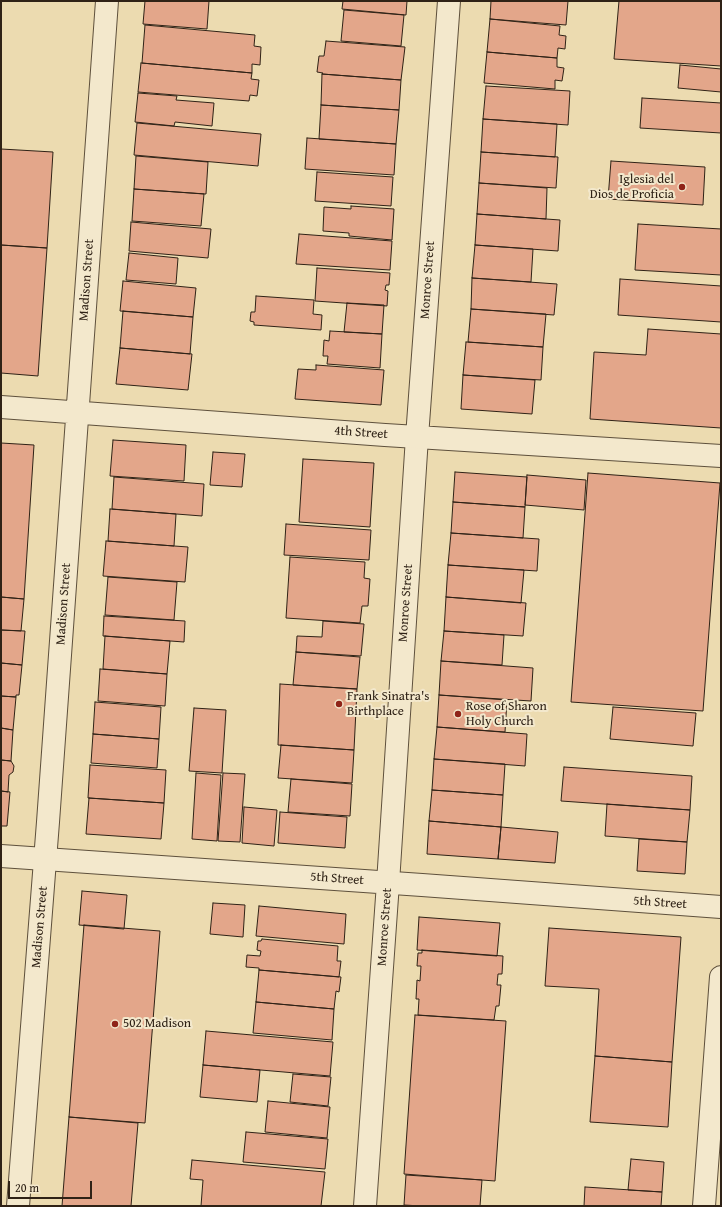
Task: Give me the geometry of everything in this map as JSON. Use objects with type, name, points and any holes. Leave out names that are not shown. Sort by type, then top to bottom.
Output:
[{"type":"street","name":"Madison Street","points":[[18,1206],[45,859],[107,1]]},
{"type":"street","name":"Monroe Street","points":[[365,1206],[417,437],[449,1]]},
{"type":"street","name":"4th Street","points":[[1,407],[417,437],[721,456]]},
{"type":"street","name":"5th Street","points":[[1,856],[388,882],[721,907]]},
{"type":"street","points":[[704,1206],[721,977]]},
{"type":"building","points":[[145,1],[209,1],[207,29],[143,24]]},
{"type":"building","points":[[343,1],[407,1],[406,15],[342,9]]},
{"type":"building","points":[[491,1],[568,1],[566,25],[490,19]]},
{"type":"building","points":[[619,1],[721,1],[721,66],[614,59]]},
{"type":"building","points":[[344,10],[404,15],[401,46],[341,41]]},
{"type":"building","points":[[490,19],[560,26],[559,35],[566,36],[565,49],[558,48],[557,58],[487,52]]},
{"type":"building","points":[[145,25],[255,35],[254,46],[261,47],[260,65],[252,64],[252,73],[142,63]]},
{"type":"building","points":[[326,41],[405,47],[401,80],[322,74],[323,73],[317,72],[319,56],[324,56]]},
{"type":"building","points":[[487,52],[557,58],[557,67],[564,68],[562,81],[555,80],[555,89],[484,83]]},
{"type":"building","points":[[141,63],[252,73],[251,79],[259,80],[257,96],[250,95],[249,101],[138,92]]},
{"type":"building","points":[[680,65],[721,69],[721,92],[678,88]]},
{"type":"building","points":[[322,74],[401,80],[399,110],[321,105]]},
{"type":"building","points":[[486,86],[570,91],[568,125],[483,119]]},
{"type":"building","points":[[138,93],[177,96],[176,100],[214,103],[212,126],[175,122],[174,126],[135,122]]},
{"type":"building","points":[[642,98],[721,103],[721,133],[640,128]]},
{"type":"building","points":[[321,105],[399,110],[396,144],[319,139]]},
{"type":"building","points":[[483,119],[557,124],[555,157],[481,152]]},
{"type":"building","points":[[137,123],[261,134],[258,166],[134,155]]},
{"type":"building","points":[[307,138],[396,144],[394,175],[305,169]]},
{"type":"building","points":[[1,149],[53,152],[47,248],[1,245]]},
{"type":"building","points":[[481,152],[558,157],[556,188],[479,183]]},
{"type":"building","points":[[136,156],[208,162],[206,194],[134,189]]},
{"type":"building","points":[[611,161],[705,167],[703,205],[608,199]]},
{"type":"building","points":[[317,172],[393,177],[391,206],[315,201]]},
{"type":"building","points":[[479,183],[547,188],[546,219],[477,214]]},
{"type":"building","points":[[134,189],[204,194],[201,226],[132,221]]},
{"type":"building","points":[[351,206],[394,209],[392,240],[349,236],[349,233],[323,231],[324,207],[351,209]]},
{"type":"building","points":[[477,214],[560,220],[558,251],[475,245]]},
{"type":"building","points":[[131,222],[211,229],[208,258],[129,251]]},
{"type":"building","points":[[638,224],[721,229],[721,275],[635,270]]},
{"type":"building","points":[[299,234],[392,241],[390,270],[296,264]]},
{"type":"building","points":[[1,245],[47,248],[38,376],[1,373]]},
{"type":"building","points":[[475,245],[533,249],[531,282],[472,278]]},
{"type":"building","points":[[129,253],[178,258],[176,284],[126,280]]},
{"type":"building","points":[[317,268],[390,273],[389,285],[386,285],[385,290],[388,291],[387,306],[315,301]]},
{"type":"building","points":[[472,278],[557,284],[554,315],[471,309]]},
{"type":"building","points":[[620,279],[721,286],[721,322],[618,315]]},
{"type":"building","points":[[123,281],[196,288],[193,317],[120,311]]},
{"type":"building","points":[[256,296],[314,300],[313,314],[322,315],[321,330],[254,325],[254,322],[250,321],[251,312],[255,312]]},
{"type":"building","points":[[347,303],[384,305],[382,334],[344,332]]},
{"type":"building","points":[[471,309],[546,314],[543,347],[468,342]]},
{"type":"building","points":[[123,311],[193,317],[190,354],[120,348]]},
{"type":"building","points":[[648,329],[721,334],[721,428],[590,419],[594,352],[646,355]]},
{"type":"building","points":[[330,331],[382,334],[380,368],[327,364],[328,356],[323,356],[324,340],[329,341]]},
{"type":"building","points":[[466,342],[543,347],[541,380],[463,375]]},
{"type":"building","points":[[120,348],[192,354],[188,390],[116,384]]},
{"type":"building","points":[[316,365],[384,370],[381,405],[295,399],[298,369],[316,370]]},
{"type":"building","points":[[463,375],[535,380],[532,414],[461,409]]},
{"type":"building","points":[[113,440],[186,445],[184,481],[110,476]]},
{"type":"building","points":[[1,443],[34,445],[24,599],[1,597]]},
{"type":"building","points":[[213,452],[245,454],[242,487],[210,485]]},
{"type":"building","points":[[303,459],[374,463],[370,527],[299,522]]},
{"type":"building","points":[[455,472],[527,477],[525,507],[453,502]]},
{"type":"building","points":[[588,473],[720,483],[703,711],[571,702]]},
{"type":"building","points":[[527,475],[586,480],[584,510],[525,505]]},
{"type":"building","points":[[114,477],[204,484],[202,516],[112,509]]},
{"type":"building","points":[[453,502],[525,507],[523,538],[451,533]]},
{"type":"building","points":[[110,509],[176,514],[174,546],[108,541]]},
{"type":"building","points":[[286,524],[371,530],[369,560],[284,555]]},
{"type":"building","points":[[451,533],[539,539],[537,571],[448,565]]},
{"type":"building","points":[[106,541],[188,547],[185,582],[103,576]]},
{"type":"building","points":[[290,557],[365,562],[364,578],[370,579],[368,606],[362,606],[360,623],[286,618]]},
{"type":"building","points":[[448,565],[524,570],[521,603],[446,597]]},
{"type":"building","points":[[108,577],[177,582],[174,620],[105,615]]},
{"type":"building","points":[[1,597],[24,599],[21,631],[1,630]]},
{"type":"building","points":[[446,597],[526,603],[523,636],[444,631]]},
{"type":"building","points":[[104,616],[185,621],[184,642],[103,636]]},
{"type":"building","points":[[323,621],[364,624],[361,656],[296,652],[297,636],[322,637]]},
{"type":"building","points":[[1,630],[25,631],[22,665],[1,663]]},
{"type":"building","points":[[444,631],[504,635],[502,665],[441,661]]},
{"type":"building","points":[[105,636],[170,641],[167,674],[103,669]]},
{"type":"building","points":[[296,652],[360,657],[357,689],[293,685]]},
{"type":"building","points":[[441,661],[533,668],[531,701],[439,695]]},
{"type":"building","points":[[1,663],[22,665],[19,695],[16,695],[16,697],[1,696]]},
{"type":"building","points":[[100,669],[167,674],[165,706],[98,701]]},
{"type":"building","points":[[280,684],[357,689],[354,750],[278,745]]},
{"type":"building","points":[[439,695],[507,700],[505,732],[437,727]]},
{"type":"building","points":[[1,696],[16,697],[13,730],[1,728]]},
{"type":"building","points":[[95,702],[161,707],[159,739],[93,734]]},
{"type":"building","points":[[613,707],[696,713],[693,746],[610,739]]},
{"type":"building","points":[[194,708],[226,710],[222,773],[189,771]]},
{"type":"building","points":[[437,727],[527,734],[525,766],[434,759]]},
{"type":"building","points":[[1,728],[13,730],[11,761],[1,760]]},
{"type":"building","points":[[93,734],[159,739],[157,768],[91,763]]},
{"type":"building","points":[[281,745],[354,750],[352,783],[278,778]]},
{"type":"building","points":[[434,759],[505,764],[503,795],[432,790]]},
{"type":"building","points":[[1,760],[11,761],[14,766],[13,772],[9,775],[8,792],[1,791]]},
{"type":"building","points":[[90,765],[166,770],[164,803],[88,798]]},
{"type":"building","points":[[564,767],[692,776],[690,810],[561,801]]},
{"type":"building","points":[[196,773],[221,775],[217,841],[192,839]]},
{"type":"building","points":[[223,773],[245,774],[240,842],[218,841]]},
{"type":"building","points":[[291,779],[352,784],[350,816],[288,812]]},
{"type":"building","points":[[432,790],[503,795],[501,827],[429,821]]},
{"type":"building","points":[[1,791],[10,792],[7,826],[1,826]]},
{"type":"building","points":[[89,798],[164,803],[161,839],[86,834]]},
{"type":"building","points":[[607,804],[690,810],[687,842],[605,836]]},
{"type":"building","points":[[244,807],[277,810],[274,846],[242,843]]},
{"type":"building","points":[[280,812],[347,817],[345,848],[278,843]]},
{"type":"building","points":[[429,821],[501,827],[498,859],[427,854]]},
{"type":"building","points":[[501,827],[558,832],[555,863],[498,859]]},
{"type":"building","points":[[639,839],[687,842],[685,874],[637,871]]},
{"type":"building","points":[[82,891],[127,895],[124,929],[79,925]]},
{"type":"building","points":[[213,903],[245,905],[243,937],[210,934]]},
{"type":"building","points":[[259,906],[346,914],[344,944],[256,936]]},
{"type":"building","points":[[419,917],[500,923],[497,956],[417,950]]},
{"type":"building","name":"502 Madison","points":[[84,925],[160,931],[145,1123],[69,1117]]},
{"type":"building","points":[[549,928],[681,937],[672,1062],[595,1056],[599,989],[545,986]]},
{"type":"building","points":[[262,939],[338,946],[337,961],[341,961],[339,977],[259,970],[259,968],[246,967],[247,955],[260,956],[261,951],[257,950],[258,941],[261,941]]},
{"type":"building","points":[[422,950],[503,956],[502,974],[498,974],[497,985],[501,985],[499,1006],[496,1006],[494,1020],[418,1015],[419,999],[416,999],[417,980],[420,981],[421,966],[417,966],[418,953],[422,953]]},
{"type":"building","points":[[259,970],[341,977],[339,992],[336,991],[334,1009],[256,1002]]},
{"type":"building","points":[[256,1002],[334,1009],[332,1040],[253,1033]]},
{"type":"building","points":[[415,1015],[506,1021],[495,1181],[404,1174]]},
{"type":"building","points":[[206,1031],[333,1042],[330,1076],[203,1065]]},
{"type":"building","points":[[595,1056],[672,1062],[668,1127],[590,1122]]},
{"type":"building","points":[[203,1065],[260,1070],[257,1102],[200,1097]]},
{"type":"building","points":[[293,1074],[331,1077],[328,1106],[290,1102]]},
{"type":"building","points":[[268,1101],[330,1107],[327,1138],[265,1132]]},
{"type":"building","points":[[69,1117],[138,1123],[131,1206],[62,1206]]},
{"type":"building","points":[[246,1132],[328,1139],[325,1169],[243,1162]]},
{"type":"building","points":[[631,1159],[664,1162],[662,1192],[628,1190]]},
{"type":"building","points":[[192,1160],[325,1172],[321,1206],[201,1206],[203,1180],[190,1179]]},
{"type":"building","points":[[406,1175],[482,1180],[480,1206],[404,1205]]},
{"type":"building","points":[[585,1187],[662,1192],[661,1206],[584,1206]]},
{"type":"place","name":"Iglesia del Dios de Proficia","points":[[682,187]]},
{"type":"place","name":"Frank Sinatra's Birthplace","points":[[339,704]]},
{"type":"place","name":"Rose of Sharon Holy Church","points":[[458,714]]},
{"type":"place","name":"502 Madison","points":[[115,1024]]}]
